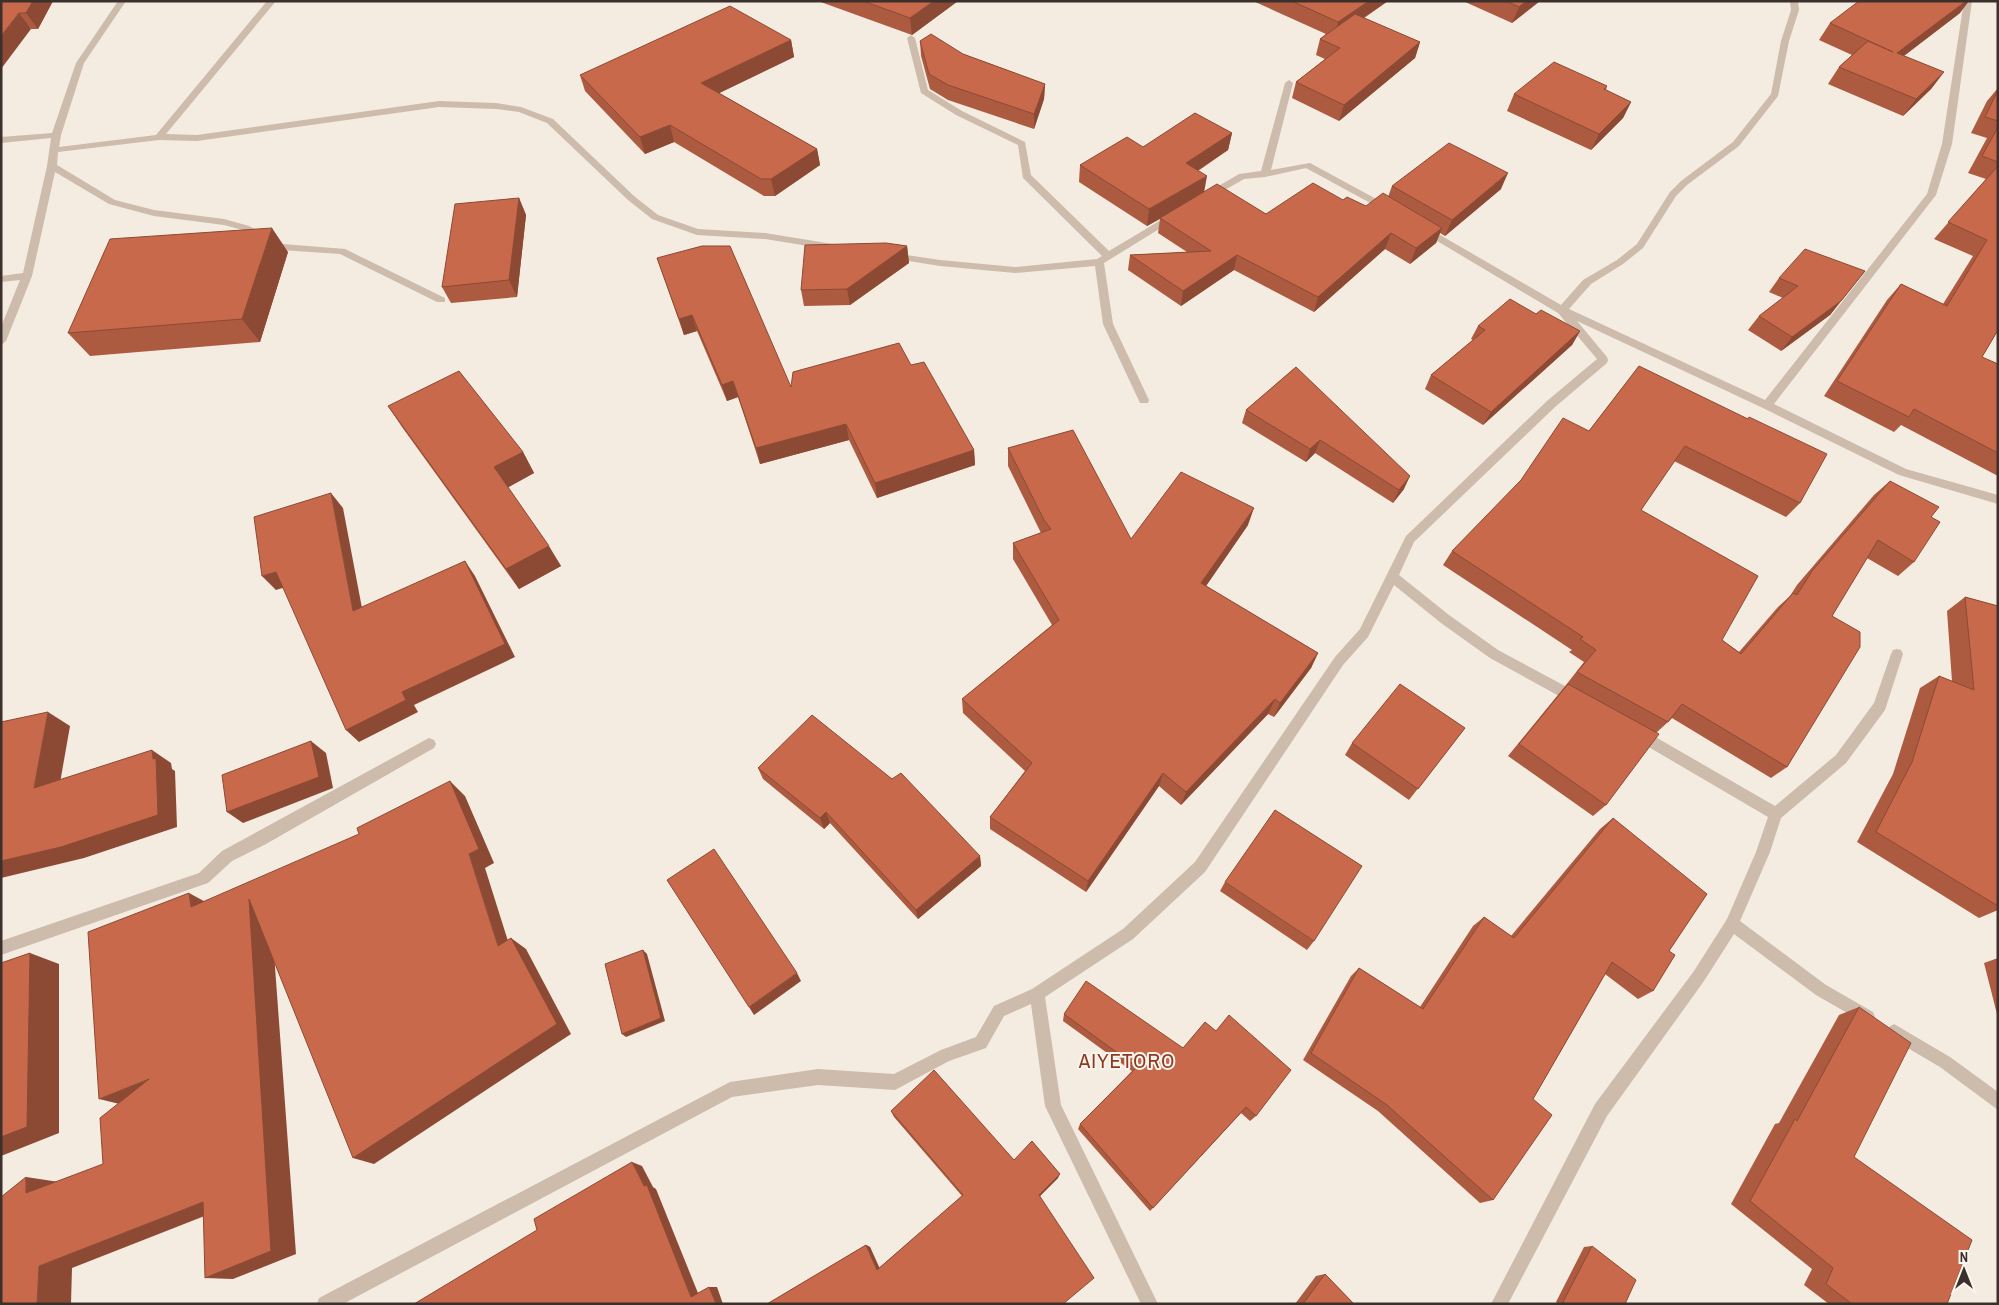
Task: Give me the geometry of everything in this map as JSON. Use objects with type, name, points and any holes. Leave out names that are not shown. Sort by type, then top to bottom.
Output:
[{"type":"street","points":[[1,341],[27,276],[52,166],[56,135],[80,63],[122,1]]},
{"type":"street","points":[[159,137],[272,1]]},
{"type":"street","points":[[1562,310],[1588,282],[1620,262],[1640,246],[1673,194],[1684,183],[1736,144],[1775,94],[1785,41],[1795,10],[1794,1]]},
{"type":"street","points":[[1767,404],[1931,195],[1947,144],[1968,1]]},
{"type":"street","points":[[911,38],[924,91],[959,113],[1022,144],[1026,176],[1104,259],[1108,324],[1144,400]]},
{"type":"street","points":[[1265,174],[1289,83]]},
{"type":"street","points":[[55,150],[159,137],[197,138],[439,104],[496,106],[521,110],[550,121],[593,160],[630,198],[655,217],[696,232],[765,236],[846,248]]},
{"type":"street","points":[[1,140],[56,135]]},
{"type":"street","points":[[52,166],[112,202],[154,213],[204,219],[246,228],[282,247],[342,251],[441,300]]},
{"type":"street","points":[[1202,200],[1242,176],[1265,174],[1307,166],[1396,213]]},
{"type":"street","points":[[883,254],[940,263],[1015,270],[1104,259],[1186,209]]},
{"type":"street","points":[[1413,223],[1562,310],[1767,404],[1903,472],[1998,500]]},
{"type":"street","points":[[1,279],[27,276]]},
{"type":"street","points":[[325,1304],[730,1090],[818,1077],[895,1082],[946,1055],[981,1043],[999,1011],[1037,994],[1128,934],[1200,867],[1339,661],[1364,633],[1410,540],[1457,492],[1550,404],[1603,360],[1562,310]]},
{"type":"street","points":[[1393,577],[1445,619],[1494,654],[1586,704]]},
{"type":"street","points":[[1499,1304],[1601,1110],[1699,976],[1732,924],[1763,852],[1776,814],[1841,759],[1880,706],[1897,654]]},
{"type":"street","points":[[1628,727],[1776,814]]},
{"type":"street","points":[[1,948],[203,878],[226,856],[261,839],[429,744]]},
{"type":"street","points":[[1732,924],[1822,990],[1945,1062],[1998,1102]]},
{"type":"street","points":[[1037,994],[1053,1106],[1150,1304]]},
{"type":"building","points":[[1,1],[33,1],[26,13],[19,13],[1,36]]},
{"type":"building","points":[[863,1],[934,1],[910,18]]},
{"type":"building","points":[[1292,1],[1369,1],[1338,22]]},
{"type":"building","points":[[1506,1],[1526,1],[1519,7]]},
{"type":"building","points":[[1859,1],[1966,1],[1897,53],[1944,72],[1916,99],[1839,67],[1868,41],[1893,52],[1830,23]]},
{"type":"building","points":[[730,6],[791,40],[701,83],[817,149],[771,179],[761,179],[670,125],[640,137],[580,75]]},
{"type":"building","points":[[1355,14],[1420,42],[1344,105],[1296,82],[1340,48],[1320,39]]},
{"type":"building","points":[[931,34],[963,54],[1045,84],[1034,114],[948,85],[929,74],[920,41]]},
{"type":"building","points":[[1554,62],[1607,86],[1604,89],[1631,102],[1599,134],[1514,94]]},
{"type":"building","points":[[1998,90],[1998,121],[1985,117]]},
{"type":"building","points":[[1195,113],[1232,133],[1186,163],[1207,176],[1149,209],[1080,165],[1127,137],[1143,147]]},
{"type":"building","points":[[1998,127],[1998,162],[1982,156]]},
{"type":"building","points":[[1449,143],[1508,173],[1452,220],[1392,186]]},
{"type":"building","points":[[1998,166],[1998,330],[1982,357],[1998,364],[1998,453],[1914,409],[1909,417],[1837,381],[1901,284],[1947,306],[1987,240],[1948,222]]},
{"type":"building","points":[[1313,183],[1343,200],[1347,197],[1366,206],[1383,193],[1442,228],[1416,248],[1391,233],[1318,297],[1237,255],[1183,291],[1130,255],[1211,251],[1160,218],[1217,184],[1266,214]]},
{"type":"building","points":[[519,198],[509,280],[442,287],[455,204]]},
{"type":"building","points":[[272,228],[242,319],[68,333],[110,239]]},
{"type":"building","points":[[886,243],[907,246],[847,289],[801,290],[805,245]]},
{"type":"building","points":[[702,246],[730,246],[791,387],[793,372],[899,343],[911,365],[924,362],[974,450],[875,483],[846,424],[756,448],[733,381],[722,385],[692,315],[679,319],[657,258]]},
{"type":"building","points":[[1805,249],[1865,271],[1841,301],[1792,337],[1759,316],[1798,286],[1779,278]]},
{"type":"building","points":[[1510,299],[1536,314],[1541,310],[1580,331],[1491,412],[1431,375],[1485,330],[1478,326]]},
{"type":"building","points":[[1639,366],[1748,419],[1749,417],[1827,454],[1800,503],[1685,446],[1641,510],[1758,576],[1722,640],[1741,654],[1793,593],[1797,595],[1812,571],[1890,481],[1939,507],[1931,517],[1940,522],[1914,562],[1878,540],[1832,616],[1860,632],[1860,647],[1787,767],[1682,704],[1668,722],[1577,672],[1596,650],[1580,639],[1583,637],[1452,551],[1521,480],[1563,418],[1589,431]]},
{"type":"building","points":[[1296,367],[1410,476],[1399,490],[1320,440],[1310,449],[1246,410]]},
{"type":"building","points":[[459,371],[523,452],[494,467],[549,546],[506,569],[388,406]]},
{"type":"building","points":[[1073,430],[1131,539],[1181,472],[1254,508],[1201,583],[1318,653],[1280,703],[1275,699],[1186,792],[1163,773],[1088,881],[990,817],[1032,763],[962,699],[1059,620],[1013,543],[1051,529],[1044,520],[1008,448]]},
{"type":"building","points":[[331,493],[353,611],[465,561],[505,644],[402,692],[406,700],[346,730],[276,572],[262,576],[254,517]]},
{"type":"building","points":[[1965,597],[1998,606],[1998,906],[1876,832],[1912,762],[1939,676],[1974,690]]},
{"type":"building","points":[[1400,684],[1465,728],[1418,789],[1352,743]]},
{"type":"building","points":[[1568,684],[1659,734],[1606,805],[1519,744]]},
{"type":"building","points":[[48,712],[34,788],[152,750],[153,759],[156,758],[158,815],[61,847],[1,861],[1,722]]},
{"type":"building","points":[[812,715],[892,779],[901,773],[980,856],[916,910],[826,812],[820,818],[758,768]]},
{"type":"building","points":[[311,741],[319,777],[227,812],[222,775]]},
{"type":"building","points":[[450,781],[479,849],[469,854],[498,946],[511,938],[557,1024],[353,1158],[249,899],[271,1251],[205,1278],[203,1202],[39,1266],[37,1304],[1,1304],[1,1197],[26,1177],[26,1193],[103,1164],[100,1118],[149,1079],[99,1099],[88,932],[189,893],[191,907],[359,834],[357,828]]},
{"type":"building","points":[[1275,810],[1362,866],[1314,941],[1225,882]]},
{"type":"building","points":[[1613,818],[1707,894],[1669,951],[1675,955],[1653,991],[1612,962],[1533,1099],[1552,1115],[1493,1200],[1387,1105],[1311,1053],[1359,968],[1423,1009],[1484,917],[1514,938]]},
{"type":"building","points":[[714,849],[797,973],[749,1007],[667,880]]},
{"type":"building","points":[[643,950],[661,1018],[622,1034],[605,964]]},
{"type":"building","points":[[30,953],[27,1127],[1,1137],[1,963]]},
{"type":"building","points":[[1086,981],[1183,1048],[1205,1022],[1216,1031],[1229,1015],[1291,1070],[1256,1116],[1246,1107],[1153,1208],[1080,1124],[1137,1067],[1064,1014]]},
{"type":"building","points":[[1859,1007],[1911,1043],[1854,1157],[1972,1240],[1947,1304],[1852,1304],[1826,1284],[1833,1268],[1750,1201],[1795,1119],[1797,1121]]},
{"type":"building","points":[[934,1070],[1014,1160],[1032,1141],[1060,1174],[1039,1195],[1094,1278],[1063,1304],[767,1304],[866,1245],[877,1270],[963,1195],[891,1111]]},
{"type":"building","points":[[632,1162],[644,1186],[647,1185],[691,1297],[709,1287],[716,1304],[414,1304],[537,1230],[534,1219]]},
{"type":"building","points":[[1592,1246],[1636,1280],[1625,1304],[1566,1304],[1563,1302]]},
{"type":"building","points":[[1325,1274],[1354,1304],[1303,1304]]},
{"type":"district","name":"AIYETORO","points":[[1127,1060]]}]
